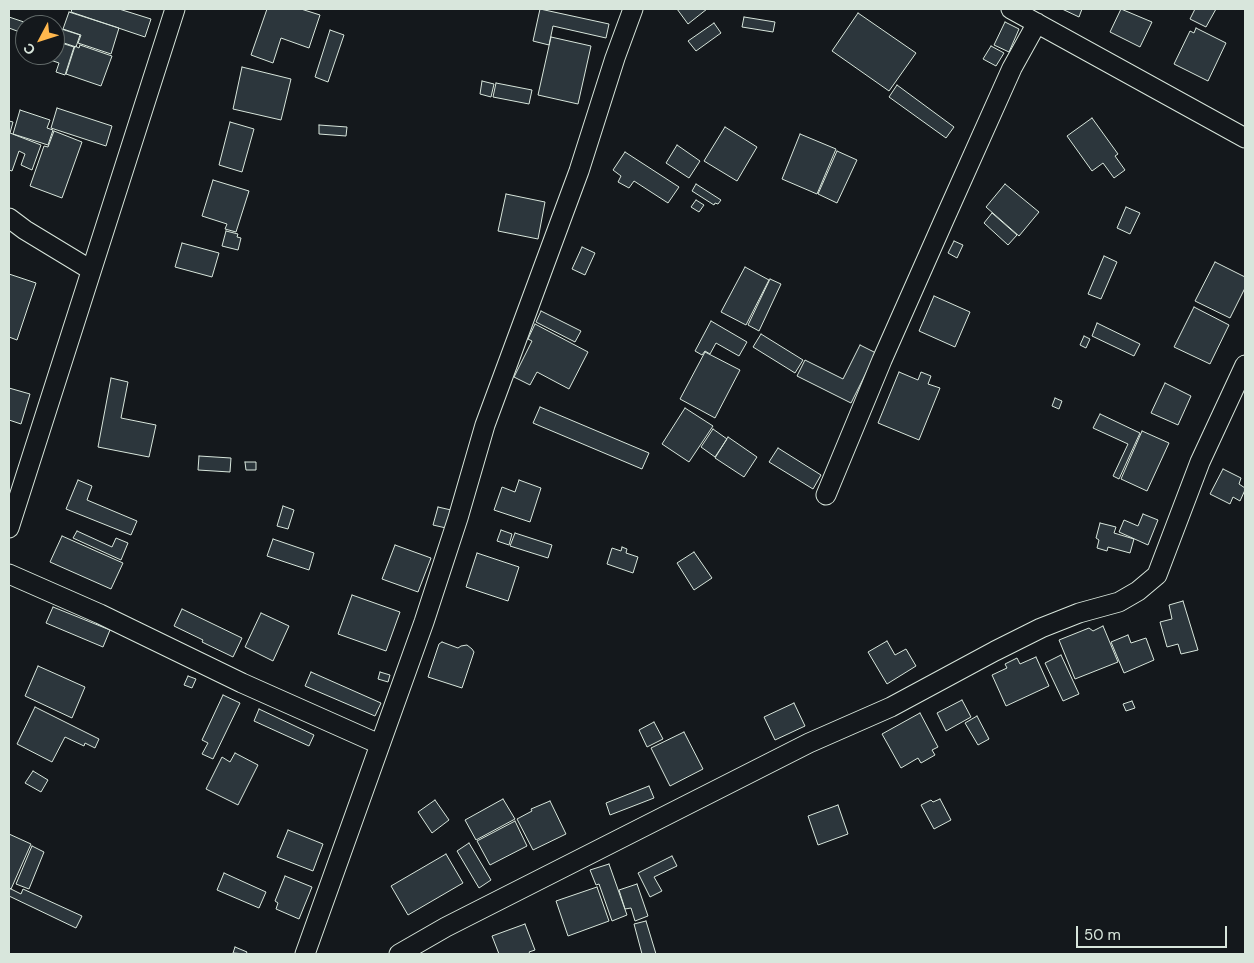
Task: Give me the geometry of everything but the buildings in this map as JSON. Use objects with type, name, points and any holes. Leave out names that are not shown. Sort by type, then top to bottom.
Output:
[{"type":"street","points":[[9,528],[175,9]]},
{"type":"street","points":[[304,954],[424,622],[485,425],[579,172],[615,58],[633,9]]},
{"type":"street","points":[[1011,9],[1245,138]]},
{"type":"street","points":[[826,495],[882,360],[944,220],[1012,68],[1037,23]]},
{"type":"street","points":[[9,218],[25,230],[91,270]]},
{"type":"street","points":[[399,954],[446,927],[809,743],[891,707],[995,651],[1079,613],[1119,602],[1138,591],[1156,575],[1200,462],[1245,365]]},
{"type":"street","points":[[9,574],[100,614],[242,683],[380,744]]}]
